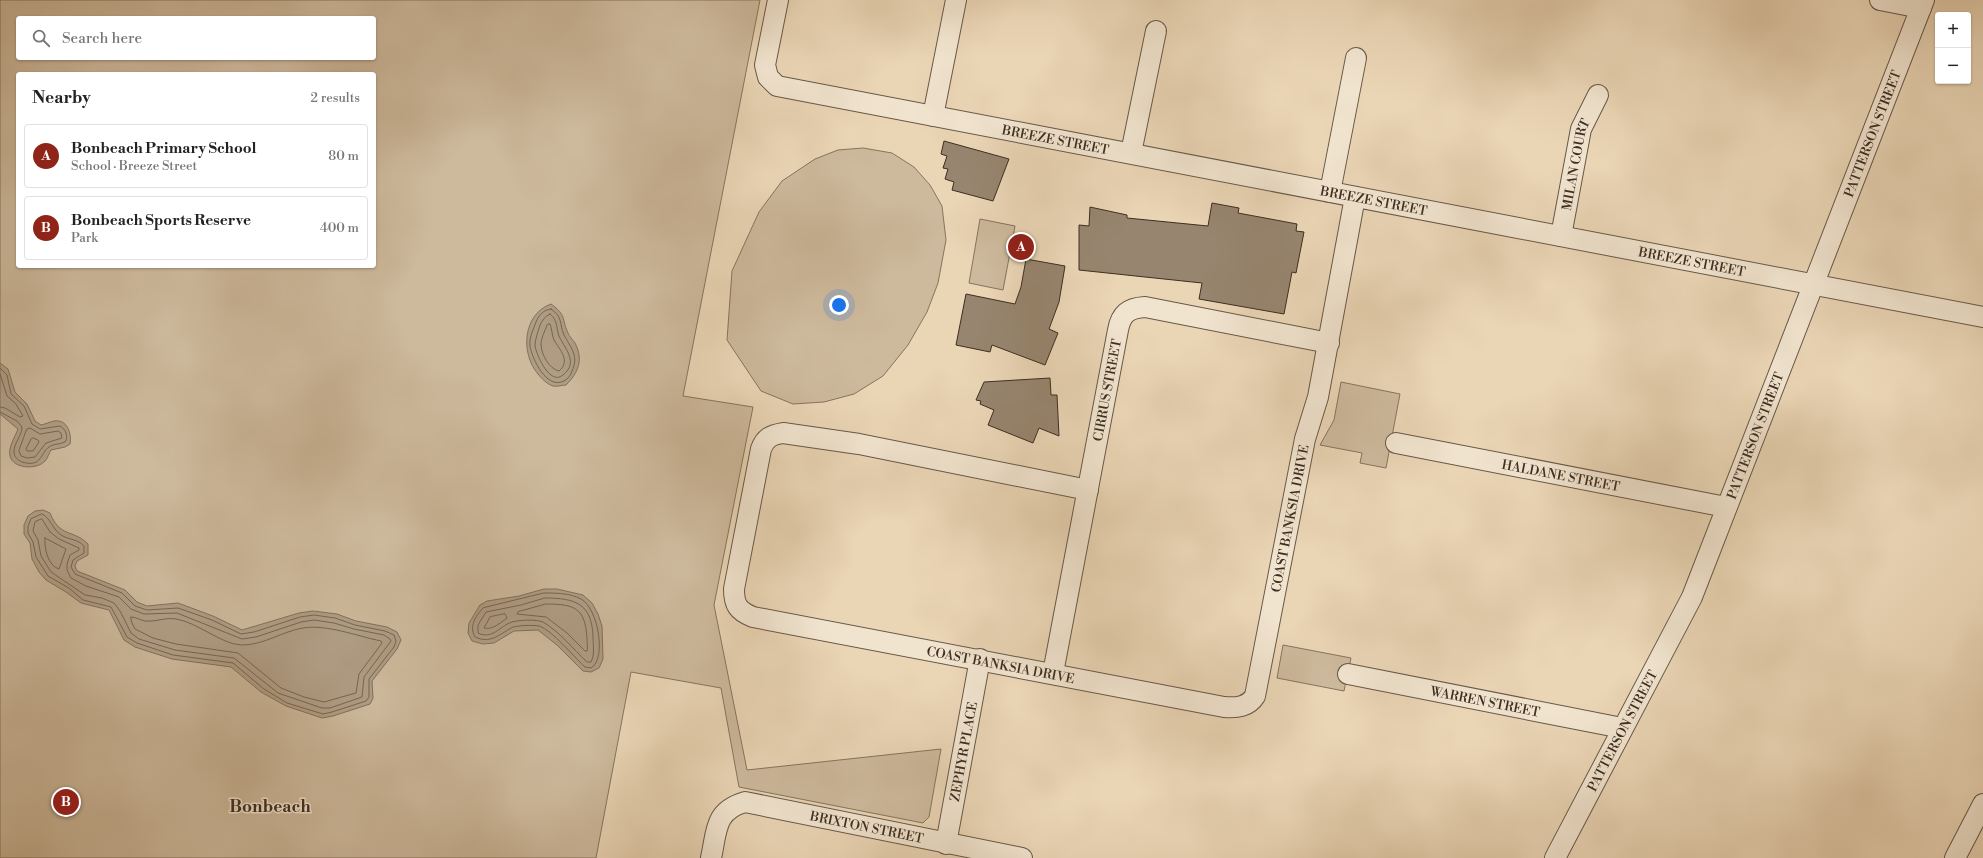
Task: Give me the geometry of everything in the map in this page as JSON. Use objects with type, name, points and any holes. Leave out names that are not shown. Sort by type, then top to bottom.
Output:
[{"type":"street","name":"BREEZE STREET","points":[[778,0],[765,65],[768,77],[777,86],[1983,318]]},
{"type":"street","points":[[933,116],[956,0]]},
{"type":"street","points":[[1880,0],[1923,4]]},
{"type":"street","name":"PATTERSON STREET","points":[[1555,858],[1692,596],[1923,4]]},
{"type":"street","points":[[1131,153],[1156,31]]},
{"type":"street","points":[[1330,192],[1356,58]]},
{"type":"street","name":"MILAN COURT","points":[[1561,236],[1581,128],[1598,95]]},
{"type":"street","name":"COAST BANKSIA DRIVE","points":[[1088,490],[859,444],[783,433],[773,434],[763,443],[734,588],[734,597],[738,608],[753,617],[980,659],[1224,707],[1236,708],[1252,700],[1255,696],[1304,439],[1313,416],[1329,343],[1355,197]]},
{"type":"street","name":"CIRRUS STREET","points":[[1053,673],[1120,319],[1126,312],[1133,308],[1145,306],[1329,343]]},
{"type":"street","name":"HALDANE STREET","points":[[1396,443],[1726,508]]},
{"type":"street","name":"ZEPHYR PLACE","points":[[946,844],[980,659]]},
{"type":"street","name":"WARREN STREET","points":[[1348,674],[1622,728]]},
{"type":"street","name":"BRIXTON STREET","points":[[711,858],[718,821],[731,806],[745,802],[946,844],[1022,858]]},
{"type":"street","points":[[1955,858],[1983,804]]},
{"type":"shaded area","points":[[0,0],[760,0],[683,396],[753,407],[714,605],[747,770],[941,749],[929,817],[923,823],[739,787],[721,688],[631,672],[596,858],[0,858]]},
{"type":"shaded area","points":[[863,148],[892,153],[914,167],[930,185],[942,206],[946,240],[938,283],[927,312],[908,345],[883,376],[854,394],[824,402],[793,404],[761,391],[727,340],[732,271],[759,212],[782,181],[815,159],[838,150]]},
{"type":"shaded area","points":[[980,219],[1015,226],[1003,290],[969,283]]},
{"type":"shaded area","points":[[1341,382],[1400,394],[1386,468],[1360,463],[1362,453],[1320,445],[1334,420]]},
{"type":"shaded area","points":[[1283,645],[1351,658],[1344,691],[1277,678]]},
{"type":"water","points":[[551,304],[562,314],[568,333],[578,349],[578,366],[574,376],[566,385],[553,386],[547,383],[538,374],[528,356],[527,335],[530,325],[535,316],[542,309]]},
{"type":"water","points":[[0,363],[8,369],[15,392],[27,404],[35,421],[41,425],[59,421],[65,424],[68,428],[70,444],[65,447],[51,450],[45,461],[37,466],[20,466],[12,460],[10,456],[11,446],[18,429],[0,414]]},
{"type":"water","points":[[43,510],[50,513],[54,521],[62,530],[77,536],[88,544],[88,555],[77,561],[75,566],[77,571],[125,590],[137,602],[147,606],[178,603],[213,616],[242,630],[299,613],[313,611],[337,614],[356,621],[387,627],[397,632],[401,640],[397,649],[372,681],[373,698],[370,704],[322,718],[286,706],[261,692],[231,667],[172,659],[135,647],[124,640],[109,610],[81,603],[46,580],[39,572],[32,559],[30,543],[24,534],[24,525],[28,516],[35,511]]},
{"type":"water","points":[[544,589],[557,589],[583,595],[592,603],[602,626],[603,659],[599,668],[591,672],[583,671],[557,645],[538,630],[514,631],[494,643],[483,644],[472,641],[468,633],[469,623],[480,605],[487,601],[519,596]]},
{"type":"building","points":[[944,141],[1009,159],[993,201],[952,190],[954,182],[945,179],[948,169],[943,168],[947,156],[941,154]]},
{"type":"building","points":[[1212,203],[1239,208],[1238,213],[1297,224],[1296,231],[1304,232],[1296,273],[1292,272],[1284,314],[1199,299],[1202,283],[1079,270],[1079,225],[1089,226],[1090,207],[1127,215],[1127,218],[1208,226]]},
{"type":"building","points":[[1026,259],[1065,266],[1059,302],[1049,329],[1058,333],[1045,365],[992,345],[990,352],[956,345],[966,294],[1015,304],[1021,287]]},
{"type":"building","points":[[1050,378],[1051,395],[1057,395],[1059,436],[1039,428],[1033,443],[988,425],[994,410],[980,404],[981,401],[976,400],[984,382]]},
{"type":"place","name":"Bonbeach Primary School","points":[[1021,247]]},
{"type":"place","name":"Bonbeach Sports Reserve","points":[[66,802]]},
{"type":"district","name":"Bonbeach","points":[[270,806]]}]
